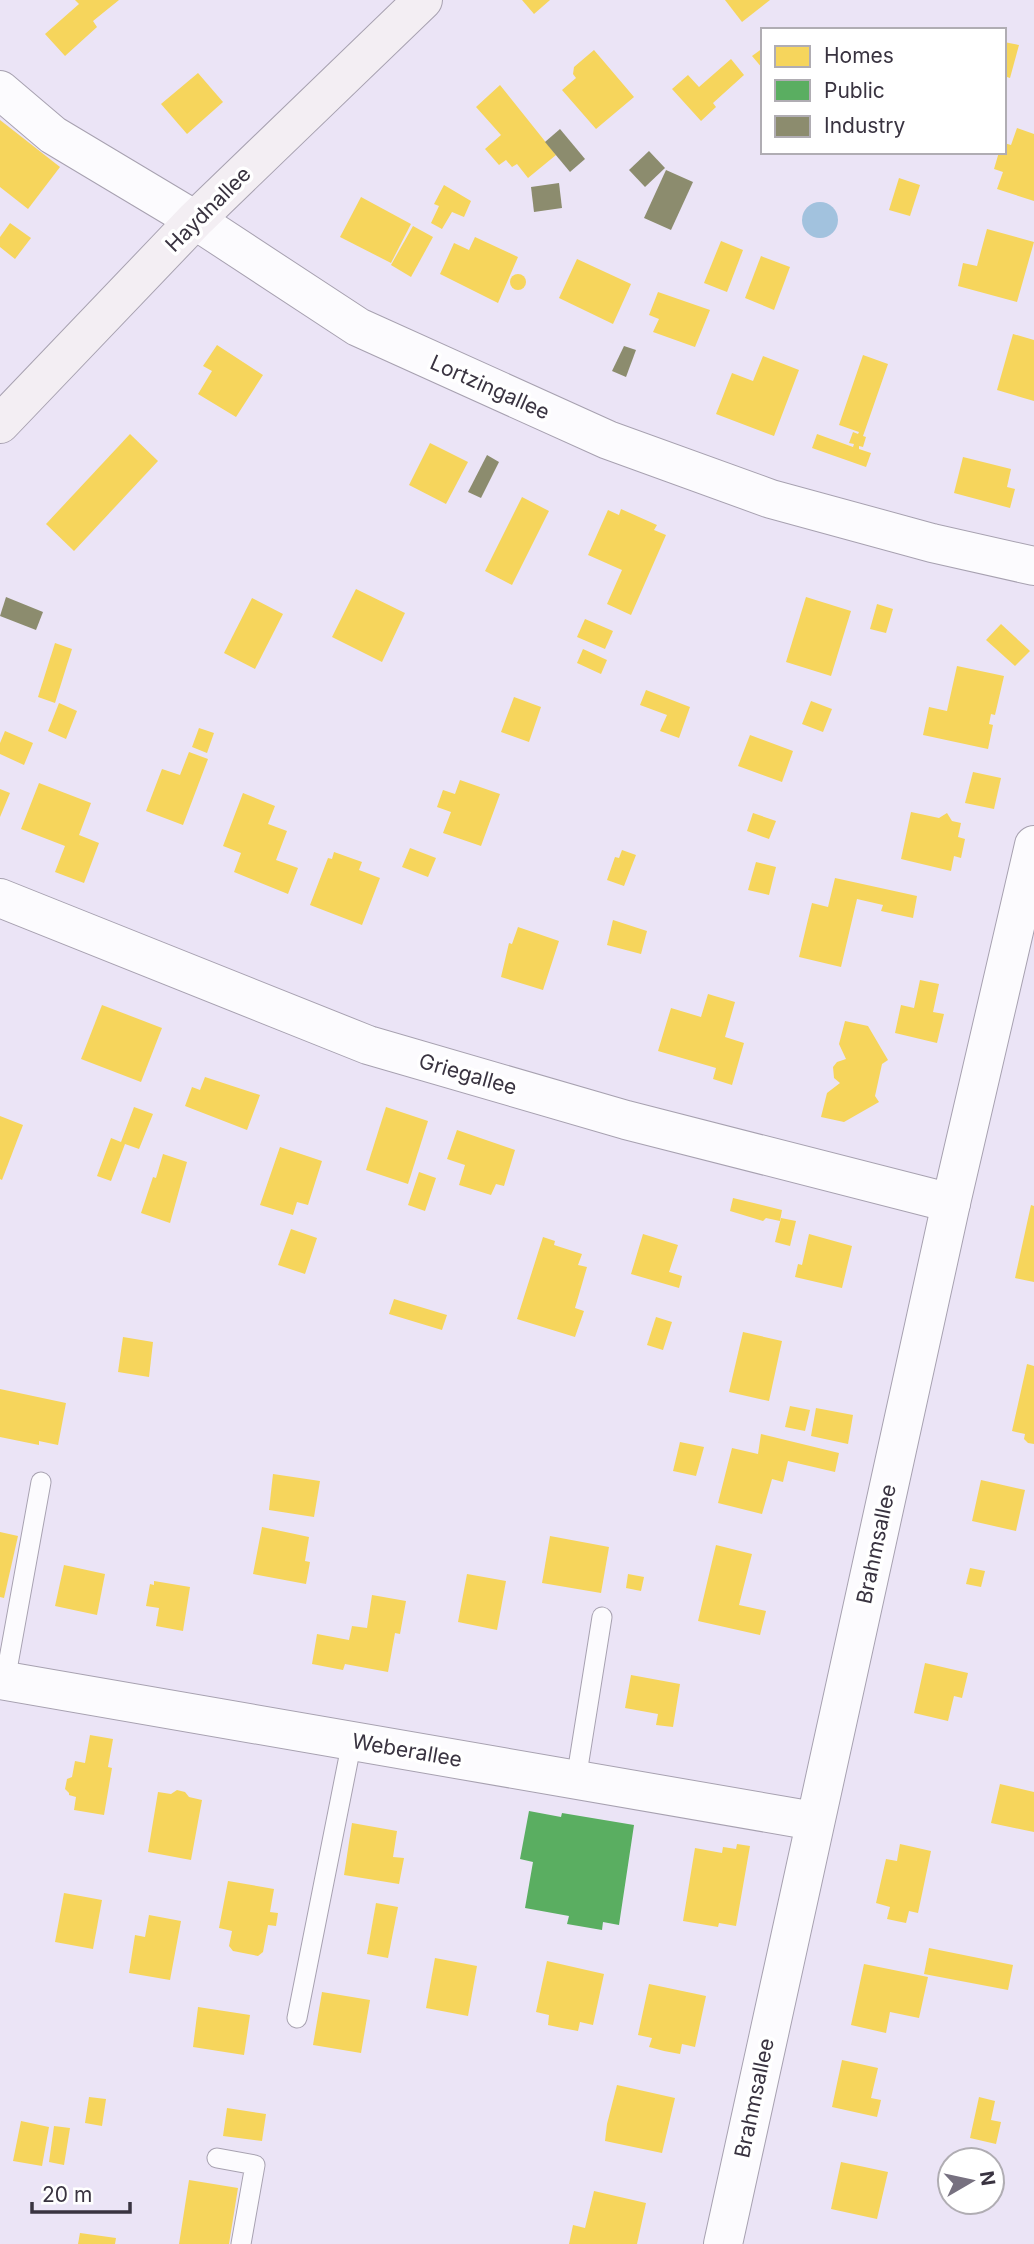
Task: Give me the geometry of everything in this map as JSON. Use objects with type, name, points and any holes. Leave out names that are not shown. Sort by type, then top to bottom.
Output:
[{"type":"street","name":"Haydnallee","points":[[0,424],[195,220],[423,0]]},
{"type":"street","name":"Lortzingallee","points":[[0,90],[53,135],[195,220],[358,327],[608,440],[771,499],[932,543],[1034,566]]},
{"type":"street","name":"Brahmsallee","points":[[723,2244],[951,1203],[1027,906],[1034,845]]},
{"type":"street","name":"Griegallee","points":[[0,898],[368,1045],[626,1119],[951,1203]]},
{"type":"street","name":"Weberallee","points":[[2,1680],[814,1821]]},
{"type":"lane","points":[[2,1680],[41,1482]]},
{"type":"lane","points":[[576,1780],[602,1617]]},
{"type":"lane","points":[[298,2018],[352,1741]]},
{"type":"lane","points":[[217,2158],[255,2165],[241,2244]]},
{"type":"water","points":[[820,202],[833,207],[838,220],[833,233],[820,238],[807,233],[802,220],[807,207]]},
{"type":"building: Homes","points":[[75,0],[119,0],[93,21],[97,27],[65,56],[45,34],[79,4]]},
{"type":"building: Homes","points":[[522,0],[550,0],[534,14]]},
{"type":"building: Homes","points":[[725,0],[770,0],[742,22]]},
{"type":"building: Homes","points":[[1006,42],[1019,45],[1010,78],[1006,77]]},
{"type":"building: Homes","points":[[761,49],[761,67],[752,56]]},
{"type":"building: Homes","points":[[594,50],[634,97],[596,129],[562,90],[576,78],[573,74],[574,67]]},
{"type":"building: Homes","points":[[731,59],[744,75],[713,103],[716,107],[701,121],[672,89],[688,75],[699,87]]},
{"type":"building: Homes","points":[[198,73],[223,102],[187,134],[161,104]]},
{"type":"building: Homes","points":[[500,85],[556,155],[528,178],[517,164],[512,167],[506,160],[499,165],[485,149],[501,135],[476,107]]},
{"type":"building: Homes","points":[[0,120],[60,167],[28,209],[0,187]]},
{"type":"building: Homes","points":[[1017,128],[1034,134],[1034,201],[997,189],[1003,172],[994,169],[998,154],[1006,154],[1006,144],[1011,145]]},
{"type":"building: Homes","points":[[899,178],[920,185],[910,216],[889,210]]},
{"type":"building: Homes","points":[[444,185],[471,201],[464,217],[452,212],[442,229],[431,223],[439,206],[434,204]]},
{"type":"building: Homes","points":[[361,197],[411,224],[391,263],[340,237]]},
{"type":"building: Homes","points":[[10,223],[31,238],[15,259],[0,247],[0,237]]},
{"type":"building: Homes","points":[[413,226],[433,237],[411,277],[391,265]]},
{"type":"building: Homes","points":[[987,229],[1034,242],[1017,302],[958,286],[963,263],[977,266]]},
{"type":"building: Homes","points":[[475,237],[518,257],[498,303],[440,274],[454,243],[469,250]]},
{"type":"building: Homes","points":[[721,241],[743,250],[727,292],[704,283]]},
{"type":"building: Homes","points":[[761,256],[790,267],[774,310],[745,298]]},
{"type":"building: Homes","points":[[577,259],[631,284],[613,324],[559,298]]},
{"type":"building: Homes","points":[[518,274],[524,276],[524,288],[518,290],[512,288],[510,282],[512,276]]},
{"type":"building: Homes","points":[[658,292],[710,310],[695,347],[653,332],[659,319],[649,315]]},
{"type":"building: Homes","points":[[1013,334],[1034,340],[1034,401],[997,390]]},
{"type":"building: Homes","points":[[217,345],[263,375],[236,417],[198,394],[212,371],[203,366]]},
{"type":"building: Homes","points":[[863,355],[888,364],[863,436],[866,437],[863,447],[859,446],[859,449],[871,453],[866,467],[812,448],[817,434],[853,447],[854,444],[849,443],[853,432],[859,432],[839,425]]},
{"type":"building: Homes","points":[[763,356],[799,370],[774,436],[716,414],[732,373],[753,381]]},
{"type":"building: Homes","points":[[130,434],[158,461],[74,551],[46,524]]},
{"type":"building: Homes","points":[[430,443],[468,462],[446,504],[409,485]]},
{"type":"building: Homes","points":[[963,457],[1011,469],[1007,487],[1015,489],[1010,508],[954,493]]},
{"type":"building: Homes","points":[[522,497],[549,511],[512,585],[485,571]]},
{"type":"building: Homes","points":[[621,509],[657,525],[654,530],[666,535],[631,615],[607,604],[622,570],[588,555],[608,510],[619,515]]},
{"type":"building: Homes","points":[[356,589],[405,613],[382,662],[332,637]]},
{"type":"building: Homes","points":[[806,597],[851,611],[831,676],[786,662]]},
{"type":"building: Homes","points":[[252,598],[283,614],[255,669],[224,653]]},
{"type":"building: Homes","points":[[877,604],[893,609],[886,633],[870,629]]},
{"type":"building: Homes","points":[[585,619],[613,631],[605,649],[577,637]]},
{"type":"building: Homes","points":[[1001,624],[1030,651],[1015,666],[986,640]]},
{"type":"building: Homes","points":[[55,643],[72,649],[55,703],[38,697]]},
{"type":"building: Homes","points":[[583,649],[607,660],[601,674],[577,663]]},
{"type":"building: Homes","points":[[957,666],[1004,676],[995,715],[991,714],[989,724],[993,725],[988,749],[923,735],[929,707],[947,711]]},
{"type":"building: Homes","points":[[646,690],[690,707],[679,738],[660,731],[667,715],[640,705]]},
{"type":"building: Homes","points":[[514,697],[541,707],[529,742],[501,732]]},
{"type":"building: Homes","points":[[811,701],[832,709],[823,732],[802,724]]},
{"type":"building: Homes","points":[[59,703],[77,711],[66,739],[48,731]]},
{"type":"building: Homes","points":[[199,728],[214,733],[207,753],[192,747]]},
{"type":"building: Homes","points":[[5,731],[33,743],[24,765],[0,754],[0,743]]},
{"type":"building: Homes","points":[[750,735],[793,751],[782,782],[738,766]]},
{"type":"building: Homes","points":[[189,752],[208,759],[183,825],[146,811],[162,769],[180,775]]},
{"type":"building: Homes","points":[[973,772],[1001,778],[994,809],[965,803]]},
{"type":"building: Homes","points":[[460,780],[500,794],[481,846],[443,833],[451,812],[437,807],[443,790],[455,794]]},
{"type":"building: Homes","points":[[39,783],[91,803],[79,835],[99,843],[84,883],[55,872],[65,846],[21,829]]},
{"type":"building: Homes","points":[[0,789],[10,793],[0,817]]},
{"type":"building: Homes","points":[[243,793],[275,806],[268,824],[287,831],[276,860],[298,868],[288,894],[234,872],[241,853],[223,846]]},
{"type":"building: Homes","points":[[911,812],[939,818],[947,813],[952,821],[961,823],[958,837],[965,839],[961,858],[954,856],[951,871],[901,859]]},
{"type":"building: Homes","points":[[753,813],[776,821],[769,839],[747,831]]},
{"type":"building: Homes","points":[[410,848],[436,858],[428,877],[402,867]]},
{"type":"building: Homes","points":[[622,850],[636,855],[624,886],[607,880],[615,857],[619,858]]},
{"type":"building: Homes","points":[[334,852],[362,862],[359,870],[380,878],[362,925],[310,905],[328,858],[332,859]]},
{"type":"building: Homes","points":[[756,862],[776,867],[769,895],[748,890]]},
{"type":"building: Homes","points":[[835,878],[917,896],[913,918],[881,911],[883,905],[857,899],[841,967],[799,957],[812,903],[828,907]]},
{"type":"building: Homes","points":[[613,920],[647,931],[641,954],[607,945]]},
{"type":"building: Homes","points":[[518,927],[559,941],[543,990],[501,977],[509,943],[512,944]]},
{"type":"building: Homes","points":[[920,980],[939,984],[933,1012],[944,1014],[937,1043],[895,1033],[901,1005],[914,1008]]},
{"type":"building: Homes","points":[[708,994],[735,1002],[725,1037],[744,1043],[732,1085],[713,1079],[716,1068],[658,1051],[671,1008],[701,1017]]},
{"type":"building: Homes","points":[[102,1005],[162,1028],[141,1082],[81,1059]]},
{"type":"building: Homes","points":[[845,1021],[868,1026],[888,1060],[882,1064],[875,1096],[879,1102],[844,1122],[821,1117],[827,1093],[840,1083],[834,1078],[833,1067],[837,1062],[846,1059],[839,1044]]},
{"type":"building: Homes","points":[[205,1077],[260,1095],[247,1130],[185,1106],[192,1087],[200,1090]]},
{"type":"building: Homes","points":[[134,1107],[153,1114],[139,1149],[125,1144],[111,1181],[97,1176],[111,1138],[121,1142]]},
{"type":"building: Homes","points":[[386,1107],[428,1121],[408,1184],[366,1170]]},
{"type":"building: Homes","points":[[0,1116],[23,1125],[2,1180],[0,1179]]},
{"type":"building: Homes","points":[[457,1130],[515,1150],[504,1186],[496,1184],[491,1195],[459,1185],[465,1165],[447,1159]]},
{"type":"building: Homes","points":[[280,1147],[322,1161],[308,1205],[297,1202],[293,1215],[260,1205]]},
{"type":"building: Homes","points":[[163,1154],[187,1162],[170,1223],[141,1213]]},
{"type":"building: Homes","points":[[419,1172],[436,1178],[425,1211],[408,1205]]},
{"type":"building: Homes","points":[[733,1198],[782,1210],[780,1221],[766,1218],[763,1221],[730,1211]]},
{"type":"building: Homes","points":[[1031,1205],[1034,1206],[1034,1282],[1015,1278]]},
{"type":"building: Homes","points":[[781,1218],[796,1221],[790,1246],[775,1242]]},
{"type":"building: Homes","points":[[291,1229],[317,1238],[305,1274],[278,1265]]},
{"type":"building: Homes","points":[[643,1234],[678,1245],[669,1272],[682,1276],[679,1288],[631,1274]]},
{"type":"building: Homes","points":[[809,1234],[852,1246],[842,1288],[795,1277],[798,1264],[802,1265]]},
{"type":"building: Homes","points":[[543,1237],[555,1241],[554,1245],[582,1254],[578,1265],[587,1267],[575,1308],[584,1311],[575,1337],[517,1319]]},
{"type":"building: Homes","points":[[394,1299],[447,1315],[442,1330],[389,1314]]},
{"type":"building: Homes","points":[[656,1317],[672,1322],[663,1350],[647,1345]]},
{"type":"building: Homes","points":[[743,1332],[782,1341],[769,1401],[729,1392]]},
{"type":"building: Homes","points":[[123,1337],[153,1342],[149,1377],[118,1372]]},
{"type":"building: Homes","points":[[1027,1364],[1034,1366],[1034,1444],[1024,1439],[1025,1434],[1012,1431]]},
{"type":"building: Homes","points":[[0,1389],[66,1403],[58,1445],[39,1441],[39,1445],[0,1437]]},
{"type":"building: Homes","points":[[790,1406],[810,1410],[805,1431],[785,1427]]},
{"type":"building: Homes","points":[[816,1408],[853,1415],[848,1444],[811,1436]]},
{"type":"building: Homes","points":[[761,1434],[839,1453],[835,1472],[788,1461],[783,1482],[772,1479],[762,1514],[718,1503],[732,1448],[758,1454]]},
{"type":"building: Homes","points":[[680,1442],[704,1447],[696,1476],[673,1471]]},
{"type":"building: Homes","points":[[273,1474],[320,1481],[314,1517],[269,1510]]},
{"type":"building: Homes","points":[[981,1480],[1025,1490],[1016,1531],[972,1521]]},
{"type":"building: Homes","points":[[262,1527],[309,1537],[305,1561],[310,1562],[306,1584],[253,1574]]},
{"type":"building: Homes","points":[[0,1532],[18,1536],[4,1598],[0,1597]]},
{"type":"building: Homes","points":[[550,1536],[609,1547],[601,1593],[542,1583]]},
{"type":"building: Homes","points":[[716,1545],[752,1554],[739,1605],[766,1611],[760,1635],[698,1621]]},
{"type":"building: Homes","points":[[64,1565],[105,1574],[97,1615],[55,1606]]},
{"type":"building: Homes","points":[[970,1568],[985,1571],[981,1587],[966,1584]]},
{"type":"building: Homes","points":[[467,1574],[506,1581],[497,1630],[458,1622]]},
{"type":"building: Homes","points":[[628,1574],[644,1577],[641,1591],[626,1588]]},
{"type":"building: Homes","points":[[154,1581],[190,1587],[183,1631],[156,1626],[159,1608],[146,1606],[150,1584],[154,1585]]},
{"type":"building: Homes","points":[[372,1595],[406,1601],[400,1634],[395,1633],[388,1672],[345,1664],[343,1670],[312,1664],[317,1634],[349,1640],[352,1626],[367,1628]]},
{"type":"building: Homes","points":[[925,1663],[968,1673],[962,1698],[954,1696],[948,1721],[914,1713]]},
{"type":"building: Homes","points":[[631,1675],[680,1684],[673,1727],[656,1725],[658,1714],[625,1708]]},
{"type":"building: Homes","points":[[90,1735],[113,1739],[108,1767],[112,1768],[104,1815],[74,1810],[76,1797],[69,1795],[65,1789],[67,1779],[72,1777],[75,1761],[85,1763]]},
{"type":"building: Homes","points":[[1000,1784],[1034,1792],[1034,1832],[991,1823]]},
{"type":"building: Homes","points":[[177,1790],[202,1800],[191,1860],[148,1852],[158,1792],[171,1794]]},
{"type":"building: Homes","points":[[352,1823],[397,1831],[393,1857],[404,1858],[399,1884],[344,1875]]},
{"type":"building: Homes","points":[[737,1844],[750,1846],[736,1926],[719,1923],[718,1927],[683,1921],[695,1848],[722,1853],[723,1847],[736,1849]]},
{"type":"building: Homes","points":[[900,1844],[931,1851],[918,1913],[909,1911],[906,1923],[887,1919],[890,1907],[876,1903],[886,1859],[897,1861]]},
{"type":"building: Homes","points":[[228,1881],[274,1889],[270,1912],[278,1913],[276,1926],[268,1925],[263,1952],[258,1956],[233,1951],[229,1946],[232,1931],[219,1928]]},
{"type":"building: Homes","points":[[64,1893],[102,1900],[93,1949],[55,1942]]},
{"type":"building: Homes","points":[[376,1903],[398,1907],[388,1958],[367,1954]]},
{"type":"building: Homes","points":[[149,1915],[181,1921],[170,1980],[129,1973],[135,1935],[145,1937]]},
{"type":"building: Homes","points":[[929,1948],[1013,1965],[1008,1990],[924,1974]]},
{"type":"building: Homes","points":[[435,1958],[477,1966],[468,2016],[426,2008]]},
{"type":"building: Homes","points":[[547,1961],[604,1974],[593,2025],[580,2022],[578,2031],[548,2025],[549,2015],[536,2012]]},
{"type":"building: Homes","points":[[864,1964],[928,1977],[919,2018],[890,2012],[886,2033],[851,2025]]},
{"type":"building: Homes","points":[[649,1984],[706,1996],[695,2047],[682,2044],[680,2054],[664,2051],[649,2047],[652,2038],[638,2035]]},
{"type":"building: Homes","points":[[322,1992],[370,2000],[361,2053],[313,2045]]},
{"type":"building: Homes","points":[[198,2007],[250,2015],[244,2055],[193,2047]]},
{"type":"building: Homes","points":[[842,2060],[878,2068],[871,2098],[881,2100],[877,2117],[832,2107]]},
{"type":"building: Homes","points":[[617,2085],[675,2098],[662,2153],[605,2141]]},
{"type":"building: Homes","points":[[89,2097],[106,2099],[102,2126],[85,2123]]},
{"type":"building: Homes","points":[[979,2097],[995,2101],[991,2120],[1001,2122],[996,2144],[970,2138]]},
{"type":"building: Homes","points":[[227,2108],[266,2114],[262,2141],[223,2136]]},
{"type":"building: Homes","points":[[21,2121],[49,2127],[42,2166],[13,2161]]},
{"type":"building: Homes","points":[[54,2126],[70,2128],[64,2165],[49,2162]]},
{"type":"building: Homes","points":[[841,2162],[888,2172],[877,2219],[831,2209]]},
{"type":"building: Homes","points":[[189,2180],[238,2188],[229,2244],[179,2244]]},
{"type":"building: Homes","points":[[594,2191],[646,2203],[637,2244],[569,2244],[573,2225],[585,2228]]},
{"type":"building: Homes","points":[[80,2233],[116,2238],[115,2244],[78,2244]]},
{"type":"building: Public","points":[[529,1811],[561,1817],[562,1813],[634,1825],[619,1925],[603,1922],[602,1930],[567,1924],[569,1916],[525,1908],[533,1862],[520,1859]]},
{"type":"building: Industry","points":[[560,129],[585,159],[570,172],[545,142]]},
{"type":"building: Industry","points":[[649,151],[665,168],[645,187],[629,170]]},
{"type":"building: Industry","points":[[666,170],[693,182],[671,230],[644,218]]},
{"type":"building: Industry","points":[[559,183],[562,208],[534,212],[531,187]]},
{"type":"building: Industry","points":[[624,346],[636,350],[626,377],[612,371]]},
{"type":"building: Industry","points":[[487,455],[499,462],[481,498],[468,492]]},
{"type":"building: Industry","points":[[6,597],[43,612],[36,630],[0,616]]}]
